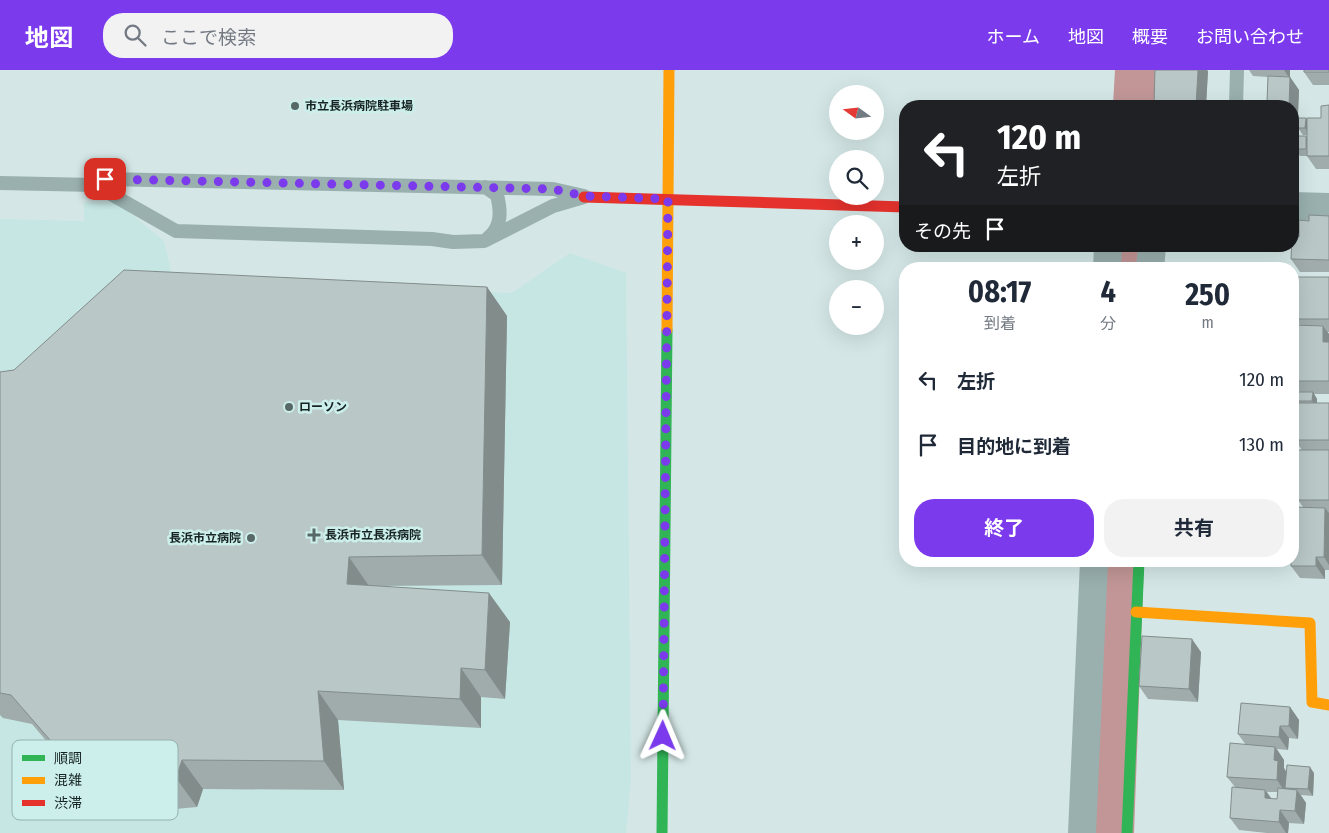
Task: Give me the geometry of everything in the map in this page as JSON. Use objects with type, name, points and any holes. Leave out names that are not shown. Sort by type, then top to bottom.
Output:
[{"type":"street","points":[[662,833],[669,70]]},
{"type":"street","points":[[584,196],[899,207]]},
{"type":"street","points":[[1299,206],[1329,207]]},
{"type":"street","points":[[1082,833],[1094,567]]},
{"type":"street","points":[[1127,833],[1138,567]]},
{"type":"street","points":[[1136,612],[1310,623],[1312,702],[1329,705]]},
{"type":"lane","points":[[1236,100],[1237,70]]},
{"type":"lane","points":[[95,185],[105,179],[485,187],[553,189],[584,196]]},
{"type":"lane","points":[[0,183],[95,185],[176,231],[484,241],[553,206],[584,196]]},
{"type":"lane","points":[[484,241],[495,232],[499,221],[500,207],[497,195],[485,187]]},
{"type":"shaded area","name":"長浜市立長浜病院","points":[[84,202],[118,203],[164,241],[172,276],[512,293],[570,253],[626,273],[631,778],[626,833],[0,833],[0,219],[84,221]]},
{"type":"building","points":[[1155,70],[1198,70],[1196,100],[1154,100]]},
{"type":"building","points":[[1304,70],[1329,70],[1329,72],[1304,72]]},
{"type":"building","points":[[1268,76],[1290,77],[1289,100],[1267,100]]},
{"type":"building","points":[[1329,105],[1329,156],[1307,156],[1307,118],[1321,118],[1321,106]]},
{"type":"building","points":[[1299,118],[1306,118],[1305,128],[1299,128]]},
{"type":"building","points":[[1299,136],[1306,136],[1306,149],[1299,149]]},
{"type":"building","points":[[1309,215],[1329,216],[1329,260],[1291,259],[1291,252],[1299,252],[1299,220],[1309,221]]},
{"type":"building","name":"長浜市立病院","points":[[124,270],[487,287],[482,555],[349,557],[347,584],[489,593],[485,670],[461,668],[460,699],[318,691],[324,761],[182,760],[178,772],[178,740],[50,740],[11,695],[0,693],[0,372],[14,370]]},
{"type":"building","points":[[1299,277],[1329,277],[1329,319],[1299,319]]},
{"type":"building","points":[[1299,325],[1323,326],[1323,342],[1329,342],[1329,381],[1299,381]]},
{"type":"building","points":[[1299,392],[1313,392],[1312,401],[1299,401]]},
{"type":"building","points":[[1299,403],[1329,403],[1329,440],[1299,440]]},
{"type":"building","points":[[1299,450],[1329,450],[1329,500],[1299,500]]},
{"type":"building","points":[[1299,507],[1325,508],[1324,557],[1316,557],[1316,566],[1299,566]]},
{"type":"building","points":[[1142,636],[1192,639],[1189,689],[1139,686]]},
{"type":"building","points":[[1241,703],[1290,707],[1289,726],[1280,726],[1279,737],[1238,734]]},
{"type":"building","points":[[1230,743],[1275,747],[1274,760],[1278,761],[1277,780],[1227,777]]},
{"type":"building","points":[[1287,765],[1310,767],[1308,789],[1285,788]]},
{"type":"building","points":[[1232,787],[1265,790],[1265,798],[1277,799],[1278,788],[1297,790],[1295,811],[1280,810],[1279,822],[1230,818]]},
{"type":"waterway","points":[[1139,100],[1141,70]]},
{"type":"waterway","points":[[1133,262],[1134,252]]},
{"type":"waterway","points":[[1108,833],[1118,567]]},
{"type":"traffic: fast","points":[[662,833],[667,330]]},
{"type":"traffic: fast","points":[[1127,833],[1139,567]]},
{"type":"traffic: slow","points":[[667,330],[669,70]]},
{"type":"traffic: slow","points":[[1136,612],[1310,623],[1312,702],[1329,705]]},
{"type":"traffic: jam","points":[[584,197],[899,207]]},
{"type":"place","name":"市立長浜病院駐車場","points":[[295,106]]},
{"type":"place","name":"ローソン","points":[[289,407]]},
{"type":"place","name":"長浜市立長浜病院","points":[[314,535]]},
{"type":"place","name":"長浜市立病院","points":[[251,538]]},
{"type":"route","points":[[105,179],[553,189],[584,196],[668,199],[663,736]]}]
